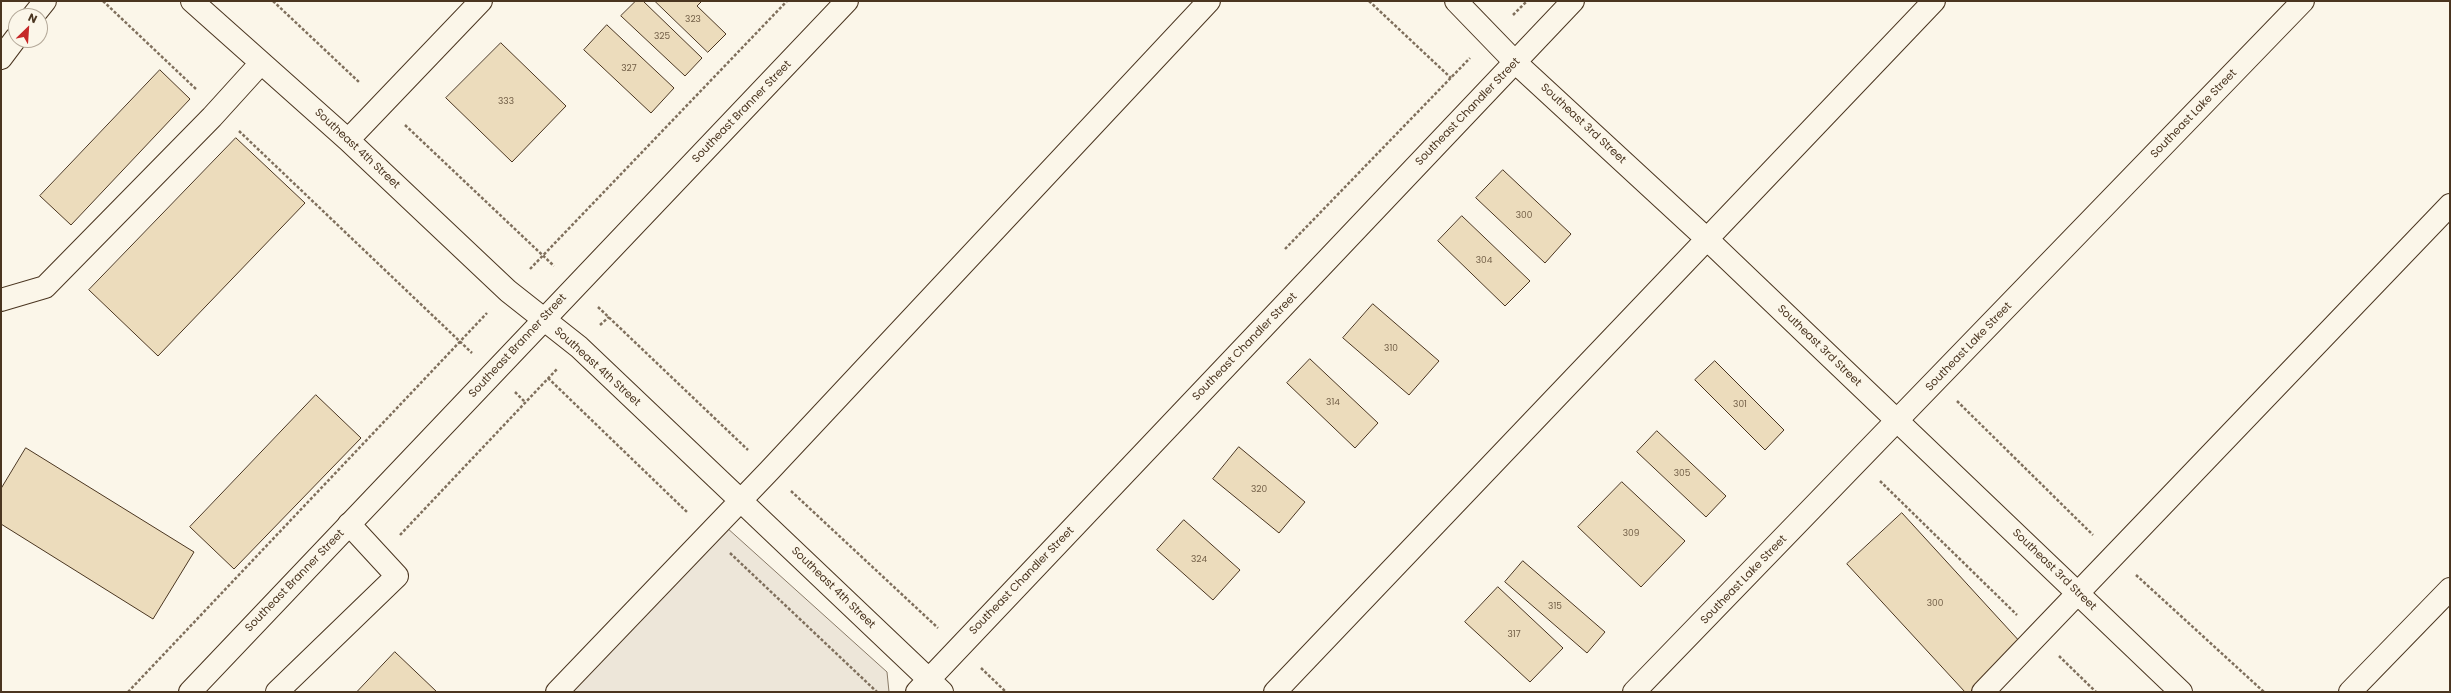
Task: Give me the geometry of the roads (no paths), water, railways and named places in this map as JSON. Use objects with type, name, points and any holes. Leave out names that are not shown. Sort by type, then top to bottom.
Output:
[{"type":"street","name":"Southeast 4th Street","points":[[192,1],[348,140],[508,291],[579,347],[740,500],[929,688]]},
{"type":"street","points":[[348,140],[481,1]]},
{"type":"street","name":"Southeast Branner Street","points":[[190,692],[847,1]]},
{"type":"street","points":[[557,692],[769,471],[1209,1]]},
{"type":"street","name":"Southeast 3rd Street","points":[[1456,1],[1492,35],[1515,62],[1708,240],[2181,692]]},
{"type":"street","name":"Southeast Chandler Street","points":[[929,688],[959,647],[1573,1]]},
{"type":"street","points":[[1275,692],[1708,240],[1934,1]]},
{"type":"street","name":"Southeast Lake Street","points":[[1634,692],[1859,462],[2303,1]]},
{"type":"street","points":[[1,58],[8,48]]},
{"type":"street","points":[[1,300],[45,287],[218,111],[261,63]]},
{"type":"street","points":[[1983,692],[2450,205]]},
{"type":"street","points":[[277,692],[398,576],[349,524]]},
{"type":"street","points":[[2350,692],[2450,589]]}]
